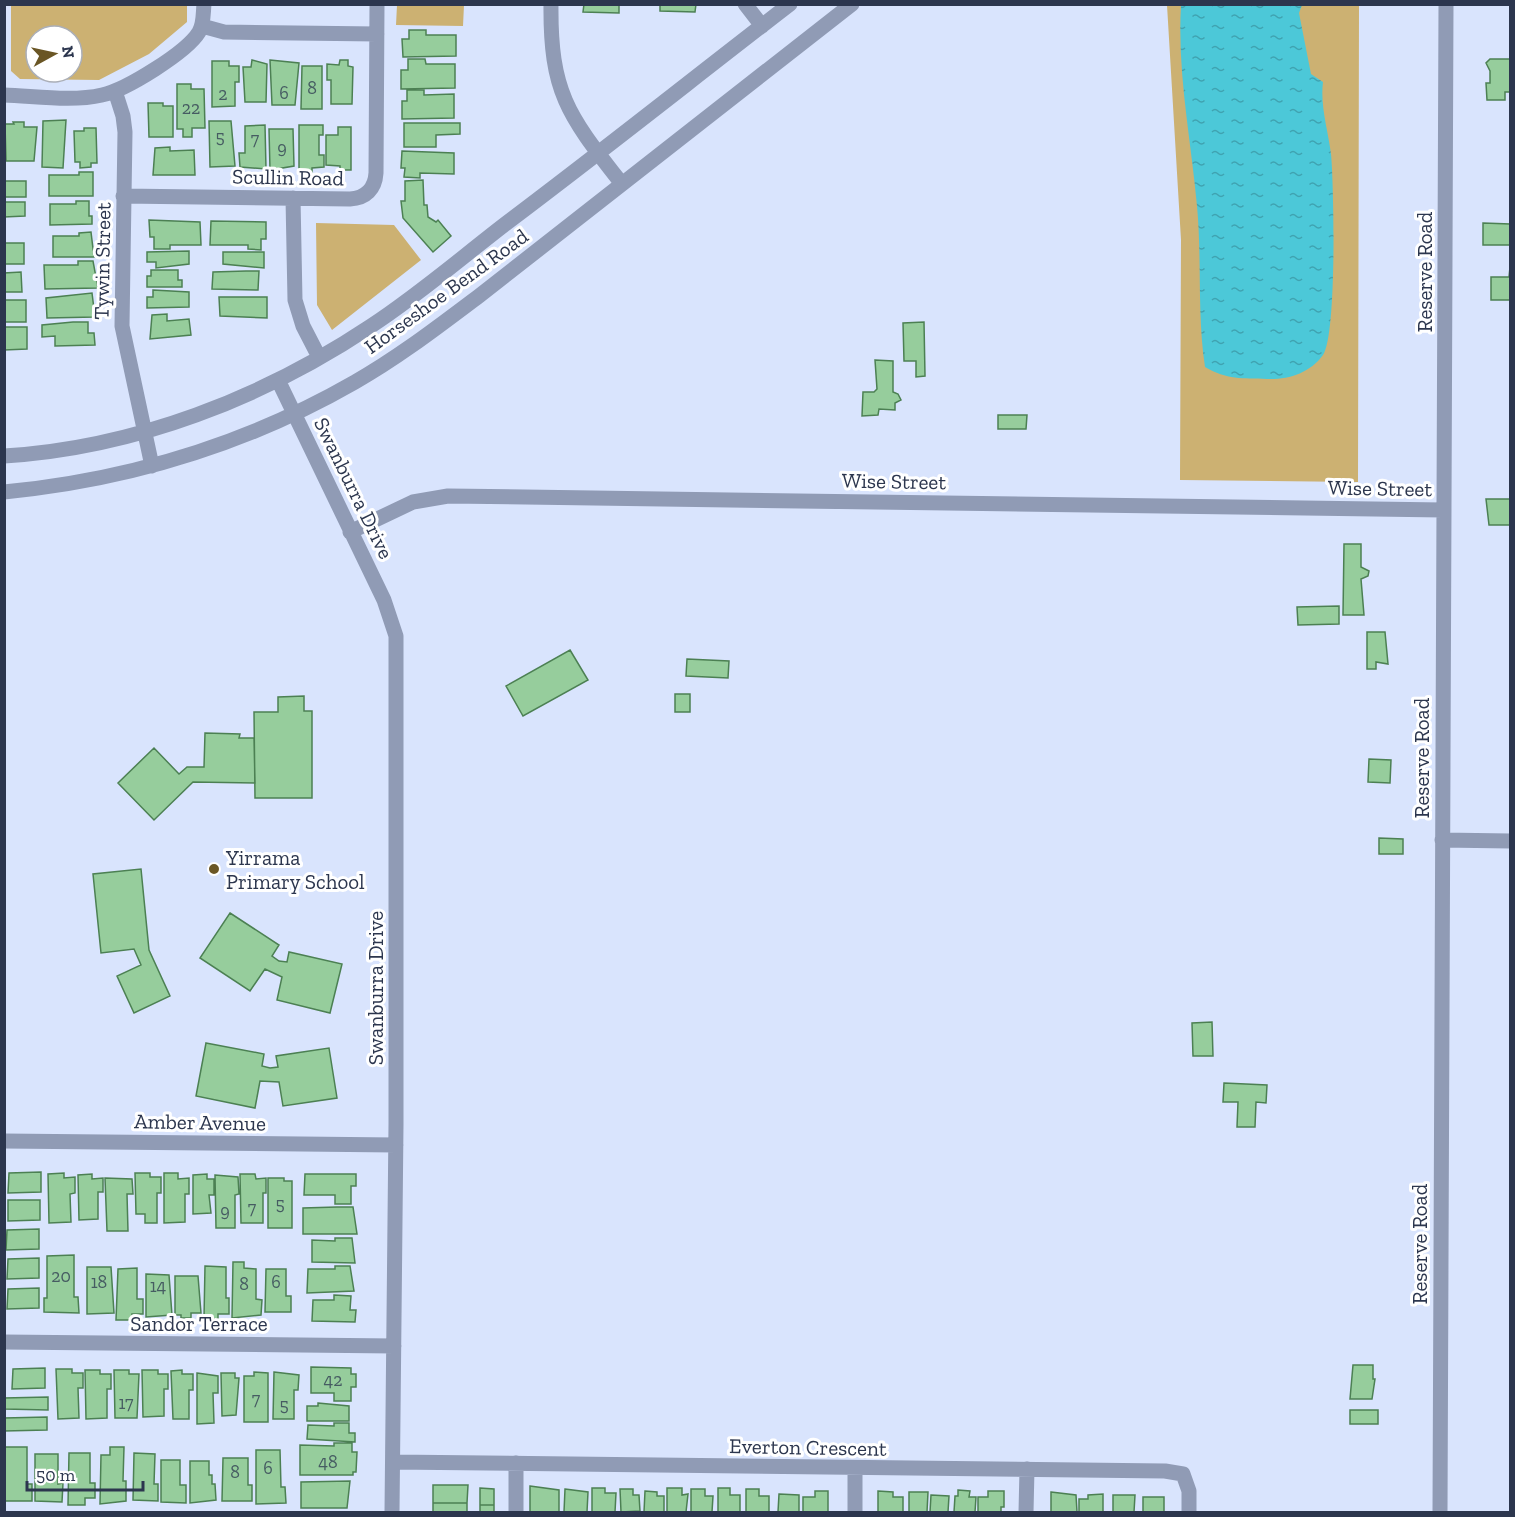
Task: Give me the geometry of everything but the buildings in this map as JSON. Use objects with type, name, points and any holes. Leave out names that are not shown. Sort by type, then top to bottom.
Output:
[{"type":"street","points":[[4,96],[95,96],[115,91],[162,64],[193,39],[202,26],[204,4]]},
{"type":"street","name":"Scullin Road","points":[[123,196],[356,198],[367,194],[373,186],[376,165],[377,4]]},
{"type":"street","points":[[551,4],[551,51],[557,81],[569,111],[622,184]]},
{"type":"street","points":[[745,4],[762,26]]},
{"type":"street","name":"Horseshoe Bend Road","points":[[4,456],[73,447],[143,431],[215,408],[278,380],[319,357],[372,326],[599,154],[790,4]]},
{"type":"street","name":"Horseshoe Bend Road","points":[[4,492],[76,483],[152,466],[250,434],[295,414],[356,382],[419,341],[852,4]]},
{"type":"street","name":"Reserve Road","points":[[1440,1512],[1446,4]]},
{"type":"street","points":[[202,26],[228,32],[377,34]]},
{"type":"street","name":"Tywin Street","points":[[115,91],[124,123],[122,326],[152,466]]},
{"type":"street","points":[[293,198],[295,300],[303,326],[319,357]]},
{"type":"street","name":"Swanburra Drive","points":[[278,380],[389,613],[397,648],[396,1145],[392,1512]]},
{"type":"street","name":"Wise Street","points":[[351,532],[413,502],[448,496],[1443,510]]},
{"type":"street","points":[[1442,840],[1510,841]]},
{"type":"street","name":"Amber Avenue","points":[[4,1141],[396,1145]]},
{"type":"street","name":"Sandor Terrace","points":[[4,1342],[394,1346]]},
{"type":"street","name":"Everton Crescent","points":[[393,1462],[1165,1471],[1183,1474],[1189,1491],[1188,1512]]},
{"type":"street","points":[[516,1463],[516,1512]]},
{"type":"street","points":[[855,1469],[855,1512]]},
{"type":"street","points":[[1026,1512],[1027,1469]]},
{"type":"shaded area","points":[[11,5],[187,5],[187,22],[149,54],[99,80],[84,80],[84,24],[24,24],[24,79],[20,79],[11,71]]},
{"type":"shaded area","points":[[397,5],[464,5],[463,26],[396,25]]},
{"type":"shaded area","points":[[1167,5],[1359,5],[1358,482],[1180,480],[1181,240]]},
{"type":"shaded area","points":[[316,223],[394,225],[421,260],[332,330],[317,305]]},
{"type":"water","points":[[1181,5],[1302,5],[1299,13],[1311,74],[1323,82],[1323,109],[1331,154],[1332,291],[1331,319],[1323,355],[1305,371],[1291,377],[1235,378],[1205,367],[1201,327],[1197,206],[1181,56]]},
{"type":"place","name":"Yirrama Primary School","points":[[214,869]]}]
